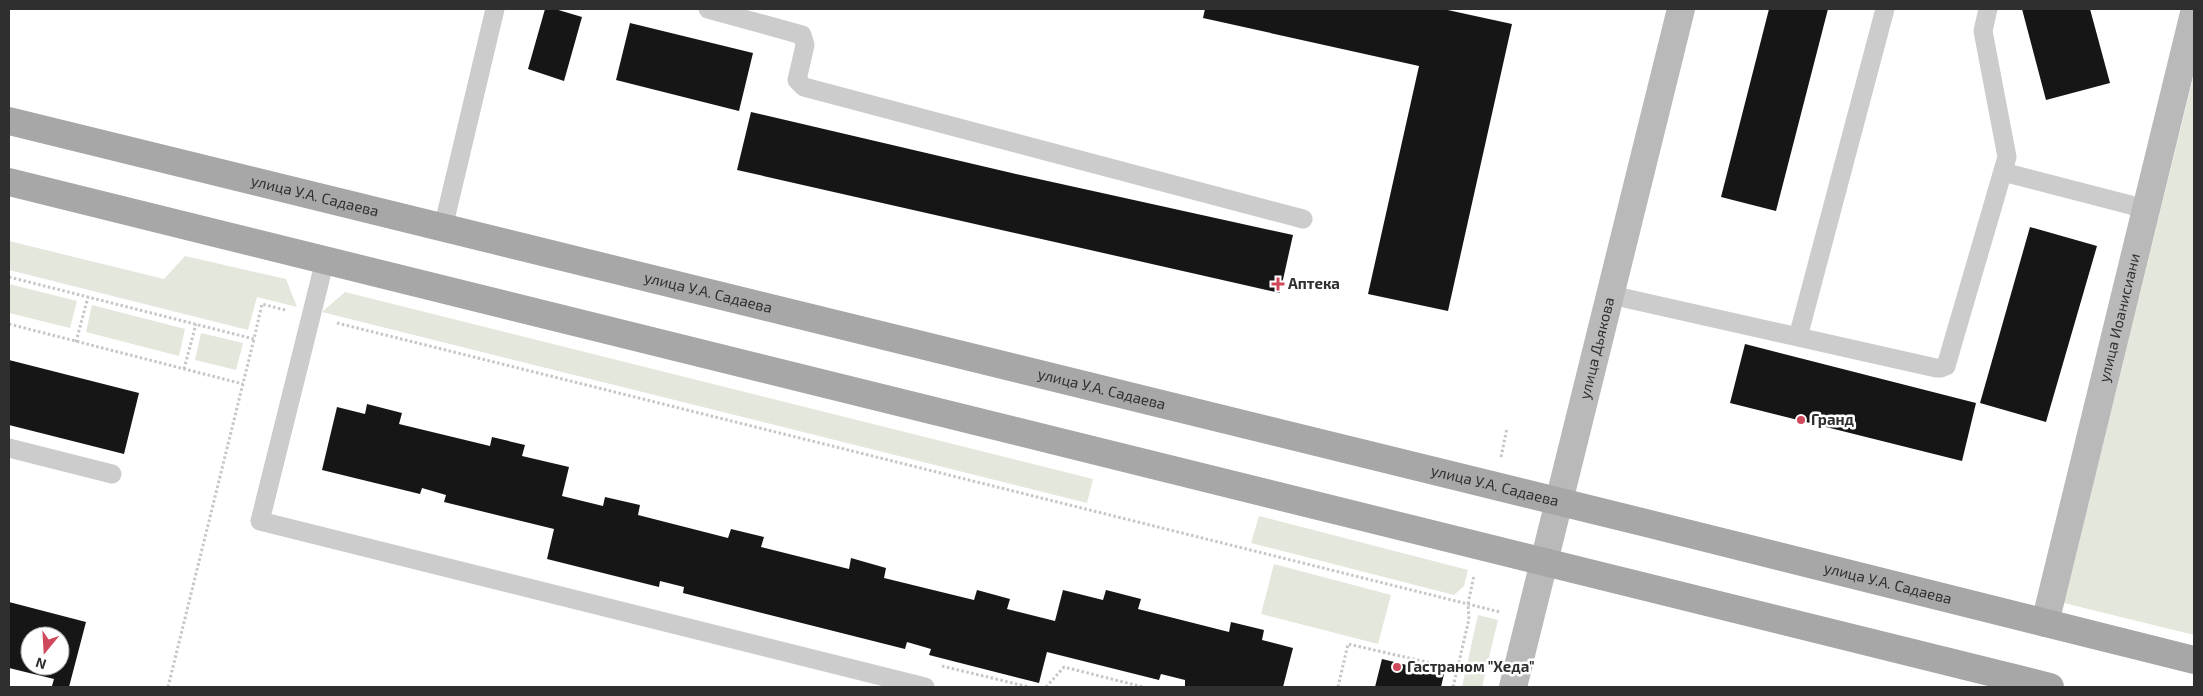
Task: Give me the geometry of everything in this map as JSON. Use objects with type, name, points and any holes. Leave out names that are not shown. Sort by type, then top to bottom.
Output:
[{"type":"main road","name":"улица У.А. Садаева","points":[[9,122],[1560,502],[2194,660]]},
{"type":"main road","points":[[9,182],[2050,687]]},
{"type":"street","name":"улица Дьякова","points":[[1513,687],[1682,9]]},
{"type":"street","name":"улица Иоанисиани","points":[[2045,623],[2194,13]]},
{"type":"lane","points":[[443,228],[495,9]]},
{"type":"lane","points":[[708,9],[802,35],[805,45],[797,80],[804,86],[1303,219]]},
{"type":"lane","points":[[1798,337],[1885,9]]},
{"type":"lane","points":[[1611,295],[1936,368],[1946,366],[2007,156],[1983,31],[1988,9]]},
{"type":"lane","points":[[2003,172],[2146,209]]},
{"type":"lane","points":[[325,260],[260,521],[925,687]]},
{"type":"lane","points":[[9,448],[112,474]]},
{"type":"path","points":[[9,277],[254,339]]},
{"type":"path","points":[[76,342],[88,297]]},
{"type":"path","points":[[168,687],[262,304],[1531,620]]},
{"type":"path","points":[[9,324],[243,384]]},
{"type":"path","points":[[184,369],[196,324]]},
{"type":"path","points":[[1338,687],[1348,644],[1457,669]]},
{"type":"path","points":[[1046,687],[1064,667],[1143,687]]},
{"type":"shaded area","points":[[2194,74],[2194,635],[2064,603]]},
{"type":"shaded area","points":[[9,241],[164,279],[185,256],[286,279],[297,307],[257,297],[248,330],[9,270]]},
{"type":"shaded area","points":[[9,284],[77,301],[70,328],[9,313]]},
{"type":"shaded area","points":[[345,292],[1093,479],[1087,503],[322,312]]},
{"type":"shaded area","points":[[92,305],[185,329],[179,356],[86,332]]},
{"type":"shaded area","points":[[201,333],[243,343],[236,370],[195,360]]},
{"type":"shaded area","points":[[1259,516],[1468,570],[1464,586],[1454,595],[1251,543]]},
{"type":"shaded area","points":[[1274,564],[1391,595],[1378,644],[1261,614]]},
{"type":"shaded area","points":[[1478,615],[1498,620],[1482,687],[1462,687]]},
{"type":"building","points":[[545,9],[555,9],[582,17],[564,81],[528,69]]},
{"type":"building","points":[[1205,9],[1443,9],[1512,24],[1448,311],[1368,294],[1419,66],[1203,18]]},
{"type":"building","points":[[1769,9],[1828,9],[1776,211],[1721,197]]},
{"type":"building","points":[[2022,9],[2090,9],[2110,83],[2046,100]]},
{"type":"building","points":[[630,23],[753,53],[739,111],[616,80]]},
{"type":"building","points":[[751,112],[1016,174],[1293,235],[1280,293],[737,170]]},
{"type":"building","points":[[2030,227],[2097,246],[2046,422],[1980,403]]},
{"type":"building","points":[[1745,344],[1976,403],[1962,461],[1730,403]]},
{"type":"building","points":[[9,360],[139,393],[124,454],[9,425]]},
{"type":"building","points":[[367,404],[402,413],[399,424],[490,446],[492,437],[525,445],[522,456],[569,467],[562,496],[603,506],[605,497],[640,505],[638,515],[728,538],[731,529],[764,537],[761,547],[849,569],[851,558],[886,568],[884,578],[974,600],[977,590],[1010,599],[1007,609],[1055,621],[1063,590],[1103,600],[1106,590],[1141,599],[1138,609],[1229,632],[1231,622],[1264,630],[1262,640],[1293,648],[1283,687],[1185,687],[1185,680],[1161,674],[1159,680],[1047,652],[1039,683],[929,655],[931,649],[907,642],[905,649],[683,593],[684,587],[660,581],[659,587],[547,559],[554,529],[444,502],[446,495],[422,488],[420,494],[322,470],[337,407],[365,414]]},
{"type":"building","points":[[9,602],[86,622],[69,687],[52,686],[54,679],[42,676],[70,676],[70,626],[20,626],[20,671],[9,668]]},
{"type":"building","name":"Гастраном \"Хеда\"","points":[[1382,659],[1444,674],[1441,687],[1375,687]]},
{"type":"place","name":"Аптека","points":[[1278,284]]},
{"type":"place","name":"Гранд","points":[[1801,420]]},
{"type":"place","name":"Гастраном \"Хеда\"","points":[[1397,667]]}]
